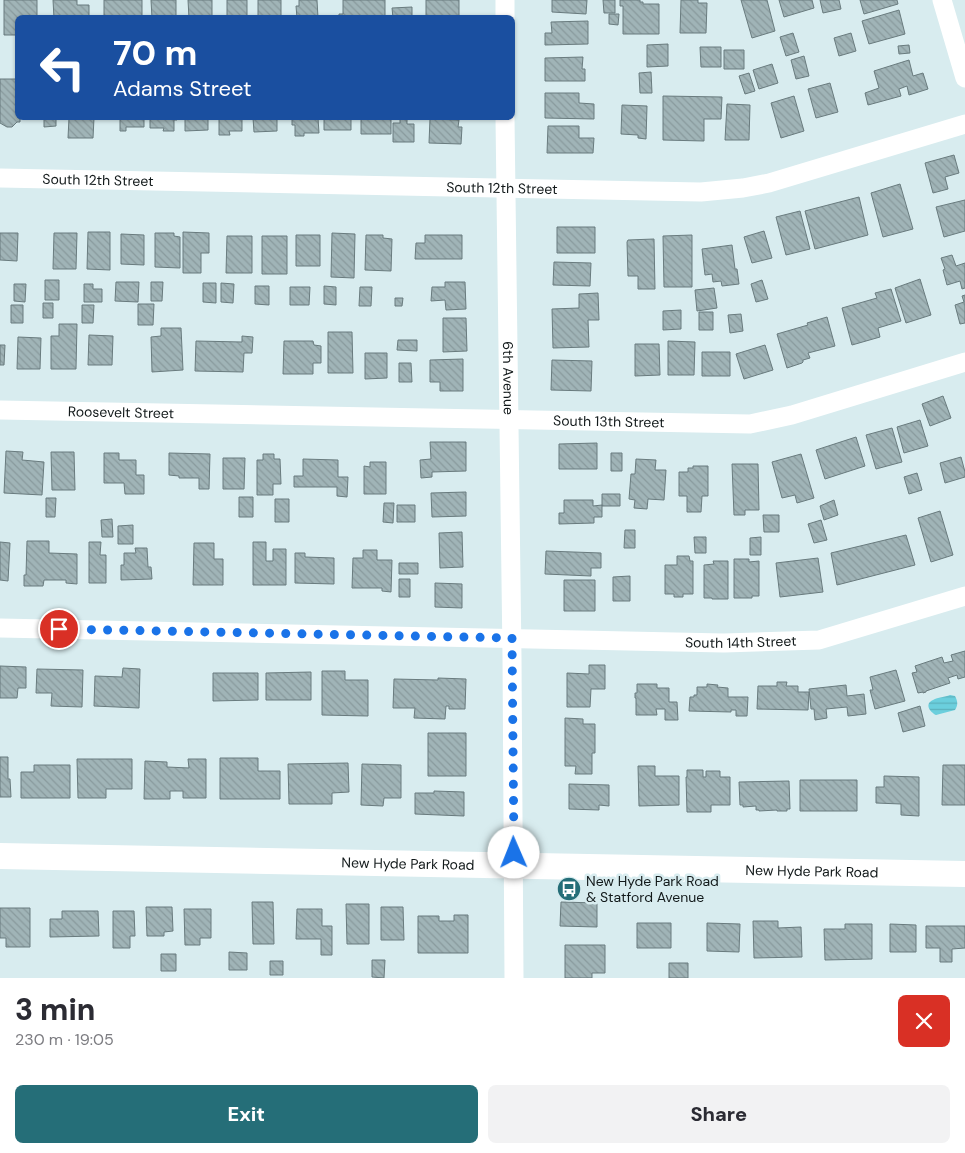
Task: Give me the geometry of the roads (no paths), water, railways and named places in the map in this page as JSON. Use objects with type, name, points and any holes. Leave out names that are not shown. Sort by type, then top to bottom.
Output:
[{"type":"main road","name":"New Hyde Park Road","points":[[0,856],[965,874]]},
{"type":"street","points":[[505,0],[505,15]]},
{"type":"street","points":[[942,0],[965,78]]},
{"type":"street","name":"6th Avenue","points":[[505,120],[512,638],[514,978]]},
{"type":"street","name":"South 12th Street","points":[[0,178],[701,192],[743,188],[769,183],[965,124]]},
{"type":"street","name":"South 13th Street","points":[[243,414],[750,424],[792,415],[965,362]]},
{"type":"street","name":"Roosevelt Street","points":[[0,410],[243,414]]},
{"type":"street","name":"South 14th Street","points":[[0,628],[724,643],[819,640],[965,596]]},
{"type":"water","points":[[950,695],[955,696],[957,700],[955,710],[936,715],[930,710],[928,706],[930,702]]},
{"type":"place","name":"New Hyde Park Road & Statford Avenue","points":[[569,889]]}]
